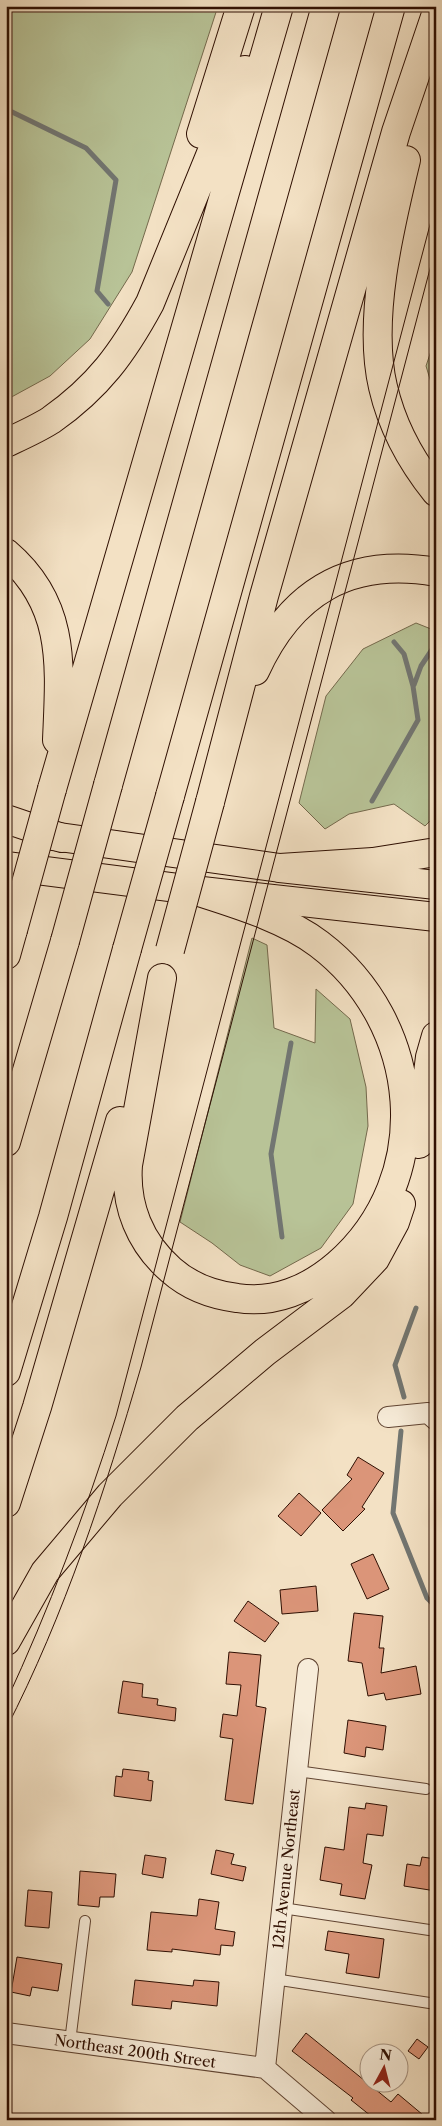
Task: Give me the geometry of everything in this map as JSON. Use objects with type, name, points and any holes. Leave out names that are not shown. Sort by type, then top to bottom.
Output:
[{"type":"main road","points":[[150,303],[241,6]]},
{"type":"main road","points":[[6,444],[50,421],[88,390],[113,364],[131,338],[150,303],[272,6]]},
{"type":"main road","points":[[10,943],[52,789],[279,6]]},
{"type":"main road","points":[[6,1142],[326,6]]},
{"type":"main road","points":[[6,1372],[53,1217],[391,6]]},
{"type":"main road","points":[[360,118],[402,6]]},
{"type":"main road","points":[[6,1502],[37,1407],[170,950],[266,587],[390,151],[436,14]]},
{"type":"main road","points":[[436,49],[409,151],[390,237],[380,308],[379,364],[383,387],[392,417],[413,462],[436,492]]},
{"type":"main road","points":[[6,552],[27,572],[40,591],[56,635],[58,654],[57,738],[52,789]]},
{"type":"main road","points":[[228,736],[263,654],[278,628],[304,600],[330,583],[361,572],[382,568],[409,568],[436,572]]},
{"type":"main road","points":[[9,829],[280,868],[436,885]]},
{"type":"main road","points":[[280,868],[373,862],[436,852]]},
{"type":"main road","points":[[6,866],[192,890],[435,916]]},
{"type":"main road","points":[[162,978],[128,1165],[129,1196],[136,1221],[151,1250],[164,1264],[190,1284],[208,1292],[244,1299],[265,1299],[285,1295],[303,1288],[319,1279],[351,1252],[374,1222],[391,1188],[398,1168],[405,1129],[404,1086],[398,1058],[380,1012],[355,976],[335,957],[312,939],[279,922],[192,890]]},
{"type":"main road","points":[[6,1641],[45,1572],[110,1495],[187,1418],[265,1352],[342,1294],[375,1259],[395,1222],[417,1161],[430,1057],[436,1036]]},
{"type":"street","points":[[388,1417],[428,1413],[436,1420]]},
{"type":"street","name":"12th Avenue Northeast","points":[[265,2068],[308,1669]]},
{"type":"street","name":"Northeast 200th Street","points":[[6,2033],[265,2068]]},
{"type":"street","points":[[265,2068],[326,2120]]},
{"type":"lane","points":[[297,1771],[426,1789]]},
{"type":"lane","points":[[282,1908],[436,1931]]},
{"type":"lane","points":[[70,2042],[85,1921]]},
{"type":"lane","points":[[274,1979],[436,2004]]},
{"type":"green space","points":[[6,6],[218,6],[132,272],[90,339],[50,376],[6,400]]},
{"type":"green space","points":[[436,336],[436,399],[426,366]]},
{"type":"green space","points":[[416,623],[436,631],[436,815],[425,826],[394,804],[349,814],[325,829],[299,803],[326,696],[363,649]]},
{"type":"green space","points":[[252,938],[267,945],[274,1028],[315,1043],[316,989],[350,1019],[366,1087],[368,1126],[353,1204],[321,1248],[270,1276],[240,1265],[212,1243],[180,1222]]},
{"type":"building","points":[[358,1457],[384,1473],[362,1507],[365,1509],[343,1531],[322,1510],[352,1479],[347,1475]]},
{"type":"building","points":[[299,1493],[321,1513],[301,1536],[278,1516]]},
{"type":"building","points":[[373,1554],[389,1589],[367,1599],[351,1564]]},
{"type":"building","points":[[316,1586],[318,1611],[282,1614],[280,1590]]},
{"type":"building","points":[[248,1601],[279,1623],[265,1642],[234,1621]]},
{"type":"building","points":[[354,1613],[383,1616],[379,1648],[384,1648],[381,1673],[416,1666],[421,1694],[386,1700],[384,1693],[368,1696],[362,1663],[348,1661]]},
{"type":"building","points":[[229,1652],[261,1655],[256,1706],[266,1708],[253,1804],[225,1800],[233,1739],[220,1737],[223,1714],[237,1716],[241,1685],[226,1684]]},
{"type":"building","points":[[123,1681],[143,1684],[142,1697],[158,1699],[157,1705],[176,1708],[175,1721],[118,1713]]},
{"type":"building","points":[[348,1720],[386,1726],[383,1750],[366,1747],[365,1757],[344,1753]]},
{"type":"building","points":[[123,1769],[149,1772],[148,1780],[153,1781],[151,1801],[114,1796],[116,1776],[122,1777]]},
{"type":"building","points":[[366,1803],[387,1806],[383,1836],[367,1834],[363,1863],[372,1865],[365,1899],[340,1895],[342,1884],[320,1880],[325,1847],[344,1850],[349,1807],[365,1809]]},
{"type":"building","points":[[216,1850],[234,1854],[231,1864],[246,1867],[243,1881],[211,1874]]},
{"type":"building","points":[[145,1855],[166,1858],[163,1878],[142,1874]]},
{"type":"building","points":[[422,1857],[436,1859],[436,1891],[404,1886],[407,1864],[420,1866]]},
{"type":"building","points":[[80,1871],[116,1874],[114,1897],[100,1897],[99,1907],[78,1905]]},
{"type":"building","points":[[28,1890],[52,1892],[49,1928],[25,1926]]},
{"type":"building","points":[[199,1899],[219,1902],[215,1929],[235,1932],[233,1946],[221,1945],[220,1955],[172,1949],[172,1952],[147,1950],[151,1912],[197,1916]]},
{"type":"building","points":[[328,1931],[384,1939],[379,1978],[346,1973],[349,1954],[325,1950]]},
{"type":"building","points":[[17,1957],[62,1964],[58,1991],[32,1987],[30,1996],[11,1992]]},
{"type":"building","points":[[135,1980],[193,1986],[194,1980],[219,1982],[217,2006],[172,2001],[171,2009],[132,2005]]},
{"type":"building","points":[[306,2033],[360,2077],[360,2094],[381,2094],[391,2102],[398,2094],[429,2120],[376,2120],[351,2100],[353,2098],[292,2051]]},
{"type":"building","points":[[417,2039],[428,2047],[419,2059],[410,2052],[410,2048]]},
{"type":"waterway","points":[[6,109],[86,148],[116,180],[97,291],[108,304]]},
{"type":"waterway","points":[[372,801],[418,720],[413,686],[404,654],[394,642]]},
{"type":"waterway","points":[[414,685],[421,666],[433,648]]},
{"type":"waterway","points":[[282,1237],[271,1154],[291,1043]]},
{"type":"waterway","points":[[404,1397],[395,1365],[416,1308]]},
{"type":"waterway","points":[[401,1431],[393,1513],[427,1598],[436,1607]]},
{"type":"tram line","points":[[6,1702],[66,1561],[116,1416],[436,202]]},
{"type":"tram line","points":[[6,1729],[27,1686],[65,1597],[98,1506],[141,1367],[436,246]]}]
